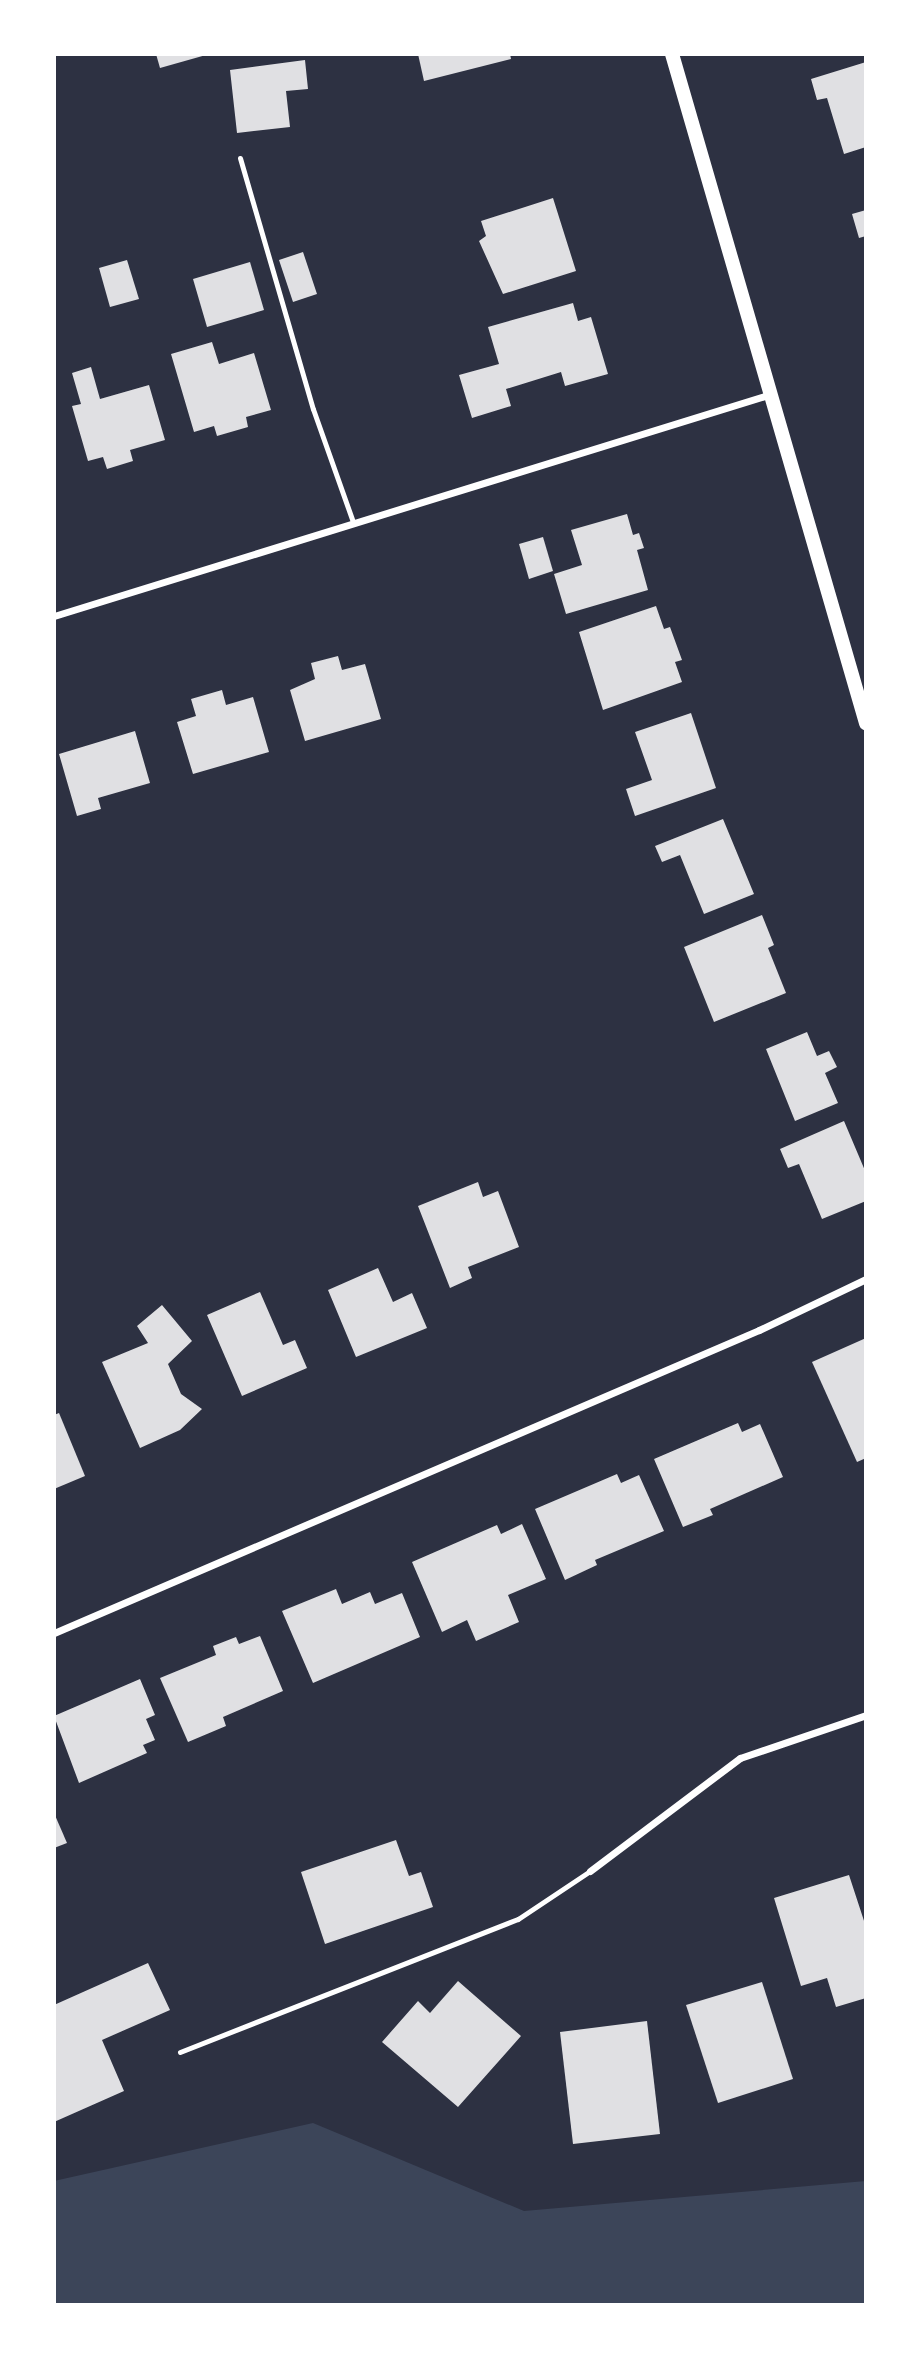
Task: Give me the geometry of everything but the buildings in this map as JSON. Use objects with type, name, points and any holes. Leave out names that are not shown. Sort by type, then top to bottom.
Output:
[{"type":"main road","points":[[672,54],[768,395],[866,723]]},
{"type":"street","points":[[54,616],[768,395]]},
{"type":"street","points":[[54,1633],[746,1335],[866,1279]]},
{"type":"street","points":[[590,1871],[740,1758],[866,1714]]},
{"type":"lane","points":[[240,158],[313,409],[353,523]]},
{"type":"lane","points":[[180,2052],[518,1919],[590,1871]]},
{"type":"shaded area","points":[[313,2123],[524,2211],[866,2181],[866,2305],[54,2305],[54,2181]]}]
